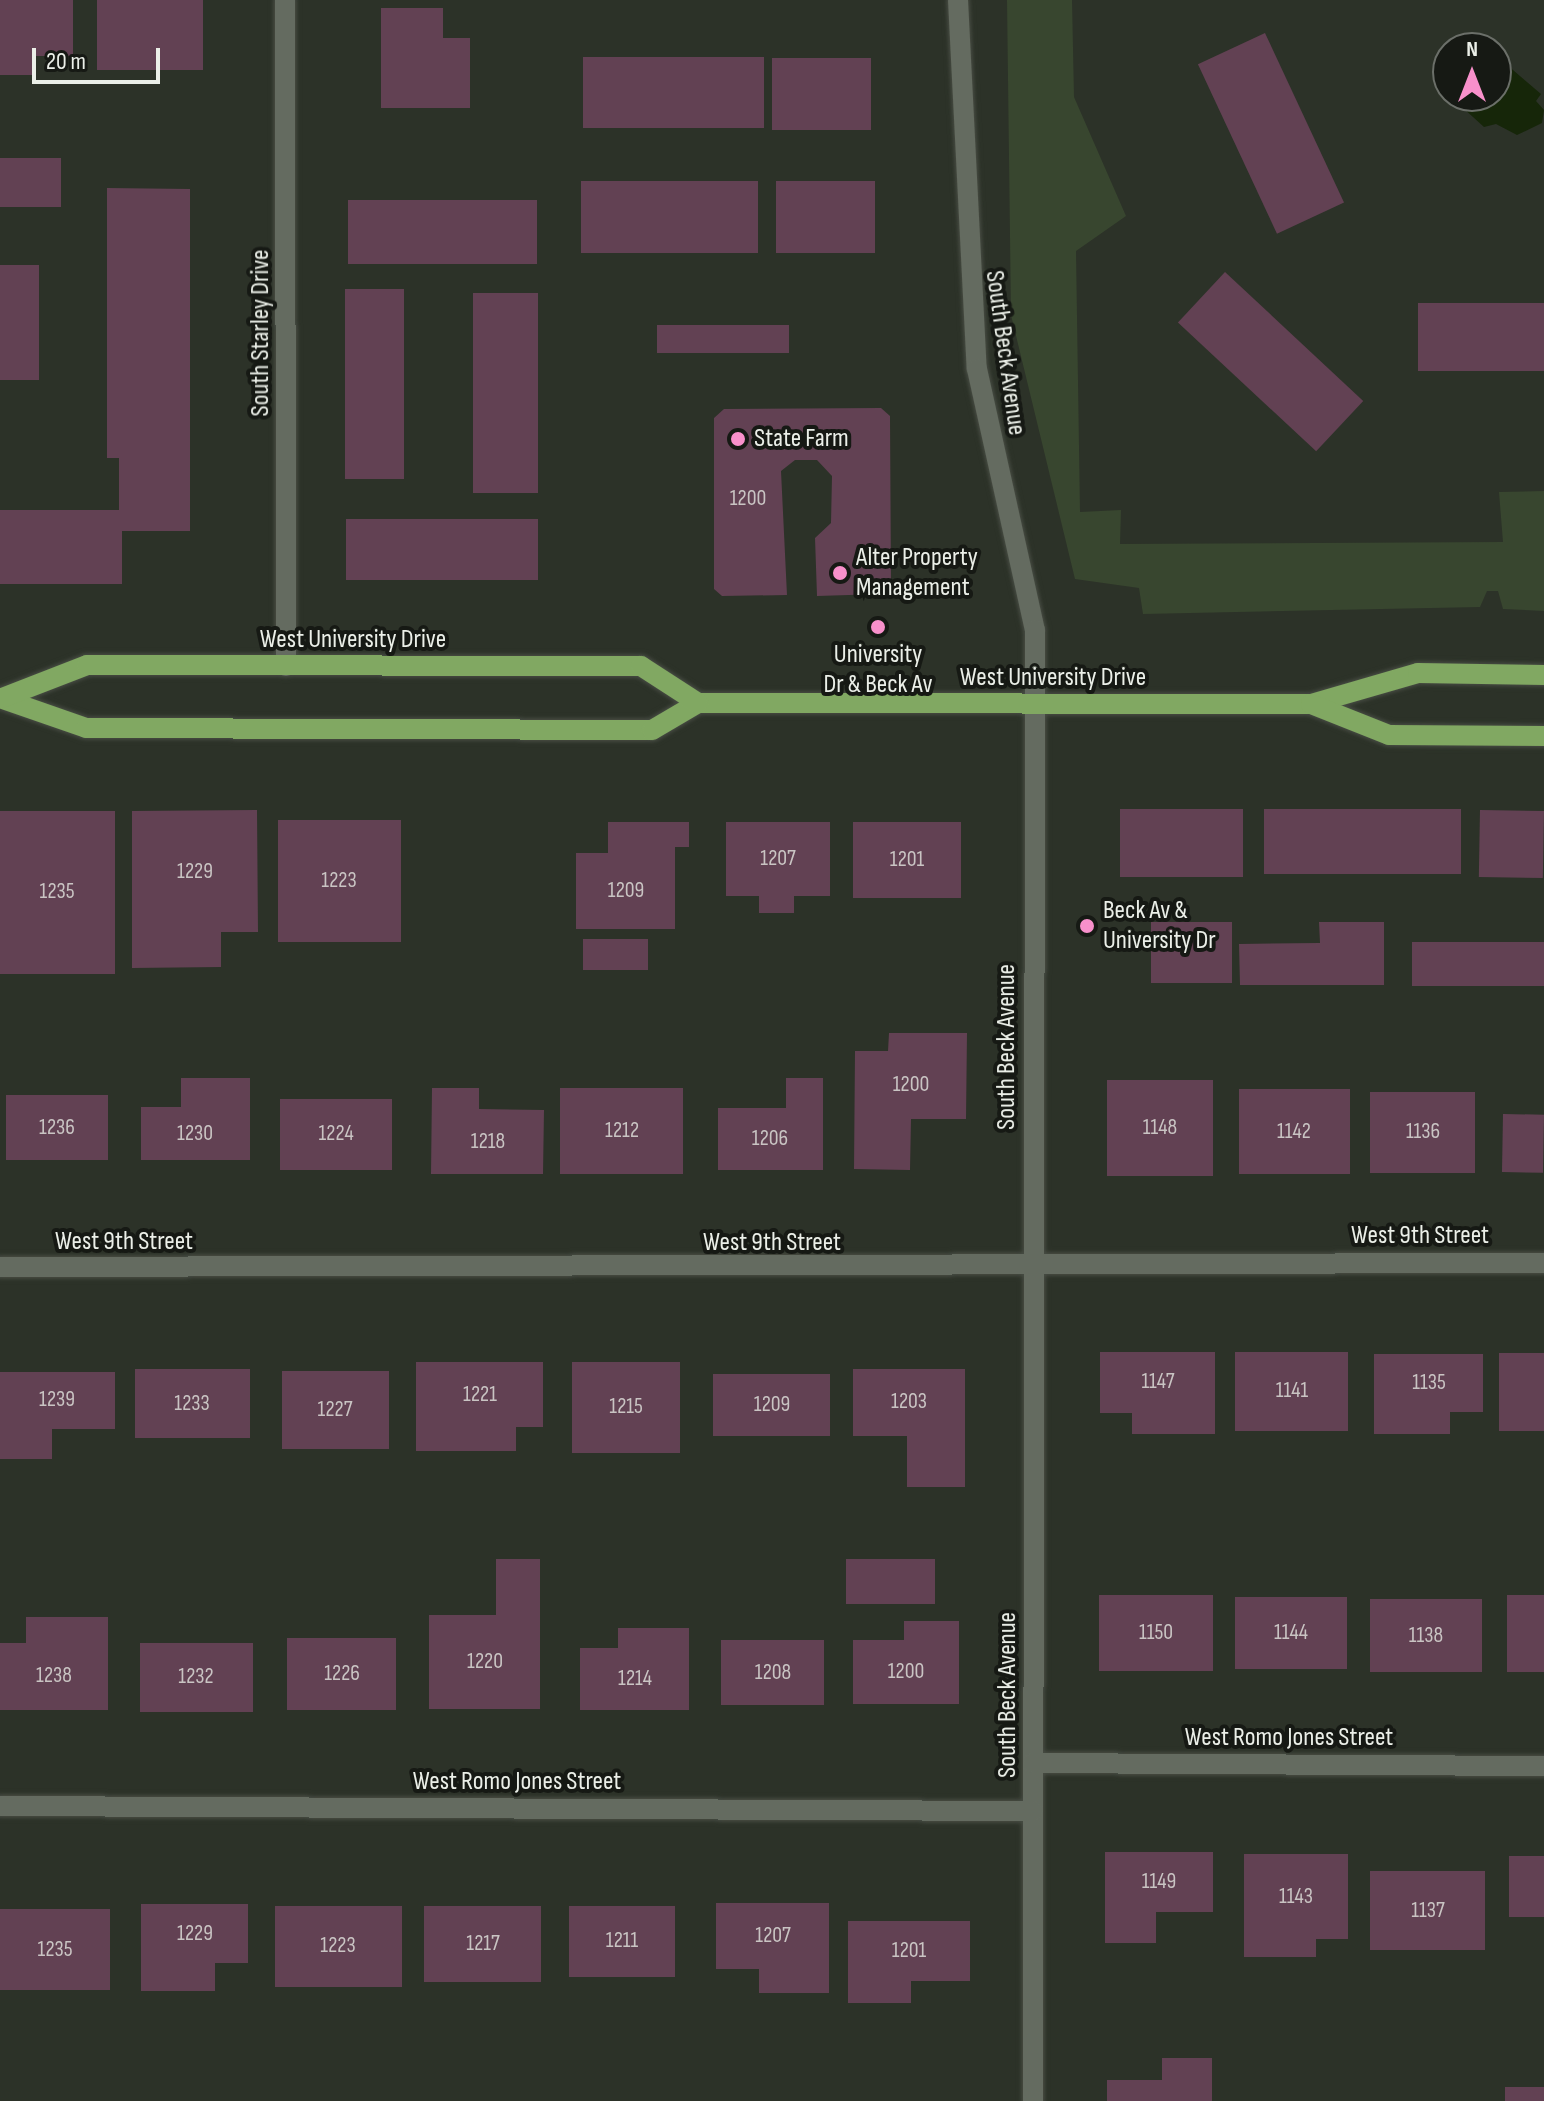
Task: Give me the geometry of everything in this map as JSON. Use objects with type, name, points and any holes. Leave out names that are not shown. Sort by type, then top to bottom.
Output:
[{"type":"main road","name":"West University Drive","points":[[1,698],[87,665],[641,666],[698,703]]},
{"type":"main road","name":"West University Drive","points":[[1,698],[86,728],[652,730],[698,703],[1311,704],[1418,673],[1544,675]]},
{"type":"main road","name":"West University Drive","points":[[1311,704],[1389,735],[1544,736]]},
{"type":"street","name":"South Starley Drive","points":[[285,0],[286,666]]},
{"type":"street","name":"South Beck Avenue","points":[[958,0],[967,289],[982,413],[1035,630],[1033,2101]]},
{"type":"street","name":"West 9th Street","points":[[0,1267],[1544,1263]]},
{"type":"street","name":"West Romo Jones Street","points":[[1033,1763],[1544,1766]]},
{"type":"street","name":"West Romo Jones Street","points":[[0,1806],[1033,1811]]},
{"type":"shaded area","points":[[1007,0],[1072,0],[1074,97],[1126,216],[1076,251],[1080,512],[1121,510],[1120,544],[1503,542],[1499,492],[1544,491],[1544,611],[1503,609],[1498,591],[1487,591],[1480,607],[1143,614],[1139,588],[1075,579],[1011,315]]},
{"type":"shaded area","points":[[1512,69],[1541,94],[1536,101],[1544,110],[1542,123],[1517,135],[1496,124],[1484,127],[1468,112],[1512,112]]},
{"type":"building","points":[[0,0],[73,0],[73,56],[35,56],[35,75],[0,75]]},
{"type":"building","points":[[97,0],[203,0],[203,70],[97,70]]},
{"type":"building","points":[[381,8],[443,8],[443,38],[470,38],[470,108],[381,108]]},
{"type":"building","points":[[1265,33],[1344,202],[1277,234],[1198,64]]},
{"type":"building","points":[[583,57],[764,57],[764,128],[583,128]]},
{"type":"building","points":[[772,58],[871,58],[871,130],[772,130]]},
{"type":"building","points":[[0,158],[61,158],[61,207],[0,207]]},
{"type":"building","points":[[581,181],[758,181],[758,253],[581,253]]},
{"type":"building","points":[[776,181],[875,181],[875,253],[776,253]]},
{"type":"building","points":[[107,188],[190,189],[190,531],[122,531],[122,584],[0,584],[0,510],[119,510],[119,458],[107,458]]},
{"type":"building","points":[[348,200],[537,200],[537,264],[348,264]]},
{"type":"building","points":[[0,265],[39,265],[39,380],[0,380]]},
{"type":"building","points":[[1225,272],[1363,401],[1316,451],[1178,322]]},
{"type":"building","points":[[345,289],[404,289],[404,479],[345,479]]},
{"type":"building","points":[[473,293],[538,293],[538,493],[473,493]]},
{"type":"building","points":[[1418,303],[1544,303],[1544,371],[1418,371]]},
{"type":"building","points":[[657,325],[789,325],[789,353],[657,353]]},
{"type":"building","points":[[881,408],[890,416],[891,585],[881,594],[817,596],[815,538],[831,523],[832,476],[817,460],[795,460],[781,471],[787,595],[722,596],[714,589],[714,418],[724,409]]},
{"type":"building","points":[[346,519],[538,519],[538,580],[346,580]]},
{"type":"building","points":[[1120,809],[1243,809],[1243,877],[1120,877]]},
{"type":"building","points":[[1264,809],[1461,809],[1461,874],[1264,874]]},
{"type":"building","points":[[257,810],[258,932],[221,932],[221,967],[132,968],[132,811]]},
{"type":"building","points":[[1480,810],[1544,811],[1543,878],[1479,877]]},
{"type":"building","points":[[0,811],[115,811],[115,974],[0,974]]},
{"type":"building","points":[[278,820],[401,820],[401,942],[278,942]]},
{"type":"building","points":[[608,822],[689,822],[689,847],[675,847],[675,929],[576,929],[576,853],[608,853]]},
{"type":"building","points":[[726,822],[830,822],[830,896],[794,896],[794,913],[759,913],[759,896],[726,896]]},
{"type":"building","points":[[853,822],[961,822],[961,898],[853,898]]},
{"type":"building","points":[[1151,922],[1232,922],[1232,983],[1151,983]]},
{"type":"building","points":[[1319,922],[1384,922],[1384,985],[1240,985],[1239,944],[1320,943]]},
{"type":"building","points":[[583,939],[648,939],[648,970],[583,970]]},
{"type":"building","points":[[1412,942],[1544,942],[1544,986],[1412,986]]},
{"type":"building","points":[[889,1033],[967,1033],[966,1119],[911,1119],[910,1170],[854,1169],[855,1051],[888,1051]]},
{"type":"building","points":[[181,1078],[250,1078],[250,1160],[141,1160],[141,1107],[181,1107]]},
{"type":"building","points":[[786,1078],[823,1078],[823,1170],[718,1170],[718,1108],[786,1108]]},
{"type":"building","points":[[1107,1080],[1213,1080],[1213,1176],[1107,1176]]},
{"type":"building","points":[[432,1088],[479,1088],[479,1109],[544,1110],[543,1174],[431,1174]]},
{"type":"building","points":[[560,1088],[683,1088],[683,1174],[560,1174]]},
{"type":"building","points":[[1239,1089],[1350,1089],[1350,1174],[1239,1174]]},
{"type":"building","points":[[1370,1092],[1475,1092],[1475,1173],[1370,1173]]},
{"type":"building","points":[[6,1095],[108,1095],[108,1160],[6,1160]]},
{"type":"building","points":[[280,1099],[392,1099],[392,1170],[280,1170]]},
{"type":"building","points":[[1503,1114],[1544,1115],[1543,1173],[1502,1172]]},
{"type":"building","points":[[1100,1352],[1215,1352],[1215,1434],[1132,1434],[1132,1413],[1100,1413]]},
{"type":"building","points":[[1235,1352],[1348,1352],[1348,1431],[1235,1431]]},
{"type":"building","points":[[1499,1353],[1544,1353],[1544,1431],[1499,1431]]},
{"type":"building","points":[[1374,1354],[1483,1354],[1483,1412],[1450,1412],[1450,1434],[1374,1434]]},
{"type":"building","points":[[416,1362],[543,1362],[543,1427],[516,1427],[516,1451],[416,1451]]},
{"type":"building","points":[[572,1362],[680,1362],[680,1453],[572,1453]]},
{"type":"building","points":[[135,1369],[250,1369],[250,1438],[135,1438]]},
{"type":"building","points":[[853,1369],[965,1369],[965,1487],[907,1487],[907,1436],[853,1436]]},
{"type":"building","points":[[282,1371],[389,1371],[389,1449],[282,1449]]},
{"type":"building","points":[[0,1372],[115,1372],[115,1429],[52,1429],[52,1459],[0,1459]]},
{"type":"building","points":[[713,1374],[830,1374],[830,1436],[713,1436]]},
{"type":"building","points":[[496,1559],[540,1559],[540,1709],[429,1709],[429,1615],[496,1615]]},
{"type":"building","points":[[846,1559],[935,1559],[935,1604],[846,1604]]},
{"type":"building","points":[[1099,1595],[1213,1595],[1213,1671],[1099,1671]]},
{"type":"building","points":[[1507,1595],[1544,1595],[1544,1672],[1507,1672]]},
{"type":"building","points":[[1235,1597],[1347,1597],[1347,1669],[1235,1669]]},
{"type":"building","points":[[1370,1599],[1482,1599],[1482,1672],[1370,1672]]},
{"type":"building","points":[[26,1617],[108,1617],[108,1710],[0,1710],[0,1643],[26,1643]]},
{"type":"building","points":[[904,1621],[959,1621],[959,1704],[853,1704],[853,1640],[904,1640]]},
{"type":"building","points":[[618,1628],[689,1628],[689,1710],[580,1710],[580,1648],[618,1648]]},
{"type":"building","points":[[287,1638],[396,1638],[396,1710],[287,1710]]},
{"type":"building","points":[[721,1640],[824,1640],[824,1705],[721,1705]]},
{"type":"building","points":[[140,1643],[253,1643],[253,1712],[140,1712]]},
{"type":"building","points":[[1105,1852],[1213,1852],[1213,1912],[1156,1912],[1156,1943],[1105,1943]]},
{"type":"building","points":[[1244,1854],[1348,1854],[1348,1939],[1316,1939],[1316,1957],[1244,1957]]},
{"type":"building","points":[[1509,1856],[1544,1856],[1544,1917],[1509,1917]]},
{"type":"building","points":[[1370,1871],[1485,1871],[1485,1950],[1370,1950]]},
{"type":"building","points":[[716,1903],[829,1903],[829,1993],[759,1993],[759,1969],[716,1969]]},
{"type":"building","points":[[141,1904],[248,1904],[248,1963],[215,1963],[215,1991],[141,1991]]},
{"type":"building","points":[[275,1906],[402,1906],[402,1987],[275,1987]]},
{"type":"building","points":[[424,1906],[541,1906],[541,1982],[424,1982]]},
{"type":"building","points":[[569,1906],[675,1906],[675,1977],[569,1977]]},
{"type":"building","points":[[0,1909],[110,1909],[110,1990],[0,1990]]},
{"type":"building","points":[[848,1921],[970,1921],[970,1981],[911,1981],[911,2003],[848,2003]]},
{"type":"building","points":[[1162,2058],[1212,2058],[1212,2101],[1107,2101],[1107,2080],[1162,2080]]},
{"type":"building","points":[[1505,2087],[1544,2087],[1544,2101],[1505,2101]]},
{"type":"place","name":"State Farm","points":[[738,439]]},
{"type":"place","name":"Alter Property Management","points":[[840,573]]},
{"type":"place","name":"University Dr & Beck Av","points":[[878,627]]},
{"type":"place","name":"Beck Av & University Dr","points":[[1087,926]]}]
